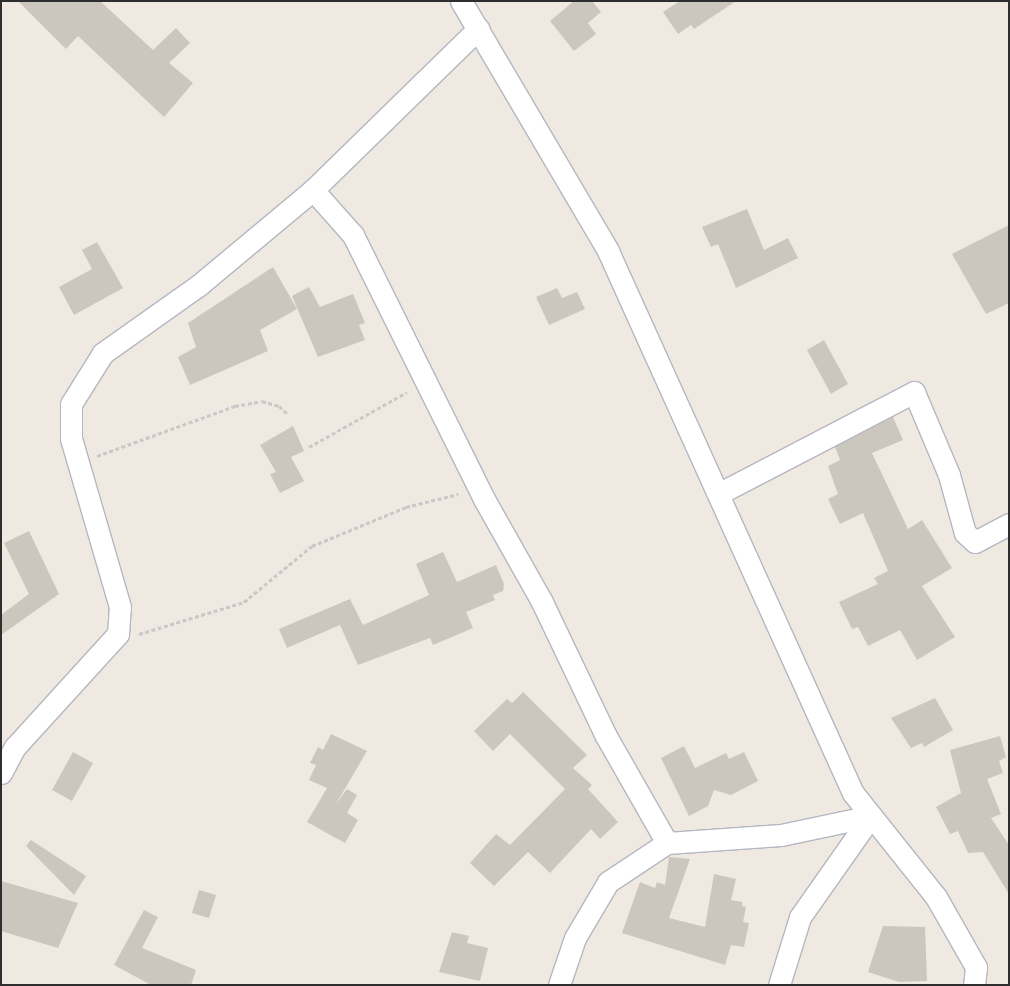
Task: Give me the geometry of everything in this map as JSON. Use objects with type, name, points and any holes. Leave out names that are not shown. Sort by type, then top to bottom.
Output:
[{"type":"street","points":[[461,1],[608,251],[852,793],[936,897],[976,967],[974,985]]},
{"type":"street","points":[[1,773],[15,747],[118,634],[120,607],[71,438],[71,404],[102,353],[199,285],[313,190],[478,30]]},
{"type":"street","points":[[313,190],[353,235],[484,499],[542,602],[606,736],[667,842]]},
{"type":"street","points":[[718,494],[914,392],[949,476],[965,534],[975,542],[1009,524]]},
{"type":"street","points":[[559,985],[575,938],[608,882],[667,842],[781,835],[871,816]]},
{"type":"street","points":[[779,985],[800,917],[871,816]]},
{"type":"path","points":[[309,447],[426,382]]},
{"type":"path","points":[[78,464],[235,406],[262,401],[279,406],[288,414]]},
{"type":"path","points":[[118,634],[145,634],[244,602],[312,546],[406,507],[456,494],[484,499]]},
{"type":"building","points":[[18,1],[100,1],[153,50],[176,28],[190,43],[169,63],[193,83],[164,117],[78,36],[66,49]]},
{"type":"building","points":[[574,1],[592,1],[601,12],[588,23],[596,34],[574,51],[550,21]]},
{"type":"building","points":[[680,1],[736,1],[694,29],[691,25],[678,34],[663,12]]},
{"type":"building","points":[[747,209],[764,250],[788,238],[798,258],[736,288],[718,244],[711,247],[702,227]]},
{"type":"building","points":[[1009,225],[1009,303],[986,314],[952,254]]},
{"type":"building","points":[[97,242],[123,288],[74,315],[59,287],[92,269],[82,250]]},
{"type":"building","points":[[273,267],[297,309],[260,330],[268,351],[190,385],[178,357],[196,347],[188,323]]},
{"type":"building","points":[[309,287],[320,307],[353,294],[365,323],[359,325],[365,340],[318,357],[292,296]]},
{"type":"building","points":[[557,288],[562,298],[577,292],[585,309],[549,325],[536,297]]},
{"type":"building","points":[[824,340],[848,384],[831,394],[807,350]]},
{"type":"building","points":[[893,417],[903,440],[872,453],[908,529],[922,520],[952,568],[922,586],[955,637],[917,660],[900,630],[868,646],[858,627],[852,629],[839,602],[878,584],[874,578],[888,571],[863,513],[840,524],[828,499],[838,494],[828,466],[840,460],[835,447]]},
{"type":"building","points":[[293,426],[304,451],[291,457],[304,481],[280,493],[270,474],[276,472],[260,445]]},
{"type":"building","points":[[29,531],[59,594],[1,635],[1,615],[29,594],[4,543]]},
{"type":"building","points":[[443,552],[457,582],[496,565],[504,584],[503,591],[493,595],[495,600],[466,612],[473,628],[433,645],[430,638],[358,665],[340,625],[287,648],[279,629],[350,599],[363,625],[429,595],[416,564]]},
{"type":"building","points":[[523,692],[587,755],[573,768],[592,785],[588,789],[618,822],[600,839],[591,829],[550,873],[528,852],[494,886],[470,863],[496,834],[510,845],[565,789],[510,734],[493,751],[474,731],[507,699],[512,703]]},
{"type":"building","points":[[935,698],[953,730],[924,747],[922,743],[911,748],[891,718]]},
{"type":"building","points":[[331,734],[367,751],[336,804],[347,789],[357,795],[347,813],[358,820],[345,843],[307,822],[327,788],[309,780],[316,765],[310,763],[318,747],[323,750]]},
{"type":"building","points":[[1000,736],[1006,757],[999,761],[1003,773],[987,779],[1001,814],[991,818],[1009,845],[1009,894],[983,852],[968,853],[958,831],[950,834],[936,807],[961,793],[950,750]]},
{"type":"building","points":[[684,746],[695,768],[726,753],[729,759],[744,752],[758,781],[731,795],[714,790],[708,806],[689,816],[661,758]]},
{"type":"building","points":[[73,752],[93,763],[72,801],[52,790]]},
{"type":"building","points":[[31,840],[86,876],[74,895],[26,846]]},
{"type":"building","points":[[669,857],[690,859],[669,918],[705,927],[714,874],[736,879],[731,900],[742,902],[742,906],[746,907],[743,922],[749,923],[744,947],[731,945],[725,965],[622,933],[640,882],[655,888],[657,882],[665,885]]},
{"type":"building","points":[[1,881],[78,903],[58,948],[1,931]]},
{"type":"building","points":[[199,890],[216,895],[209,918],[192,913]]},
{"type":"building","points":[[144,910],[158,917],[142,948],[196,970],[191,985],[151,985],[114,965]]},
{"type":"building","points":[[883,926],[925,927],[927,981],[899,982],[868,972]]},
{"type":"building","points":[[452,932],[469,936],[467,943],[488,948],[480,981],[439,972]]}]
